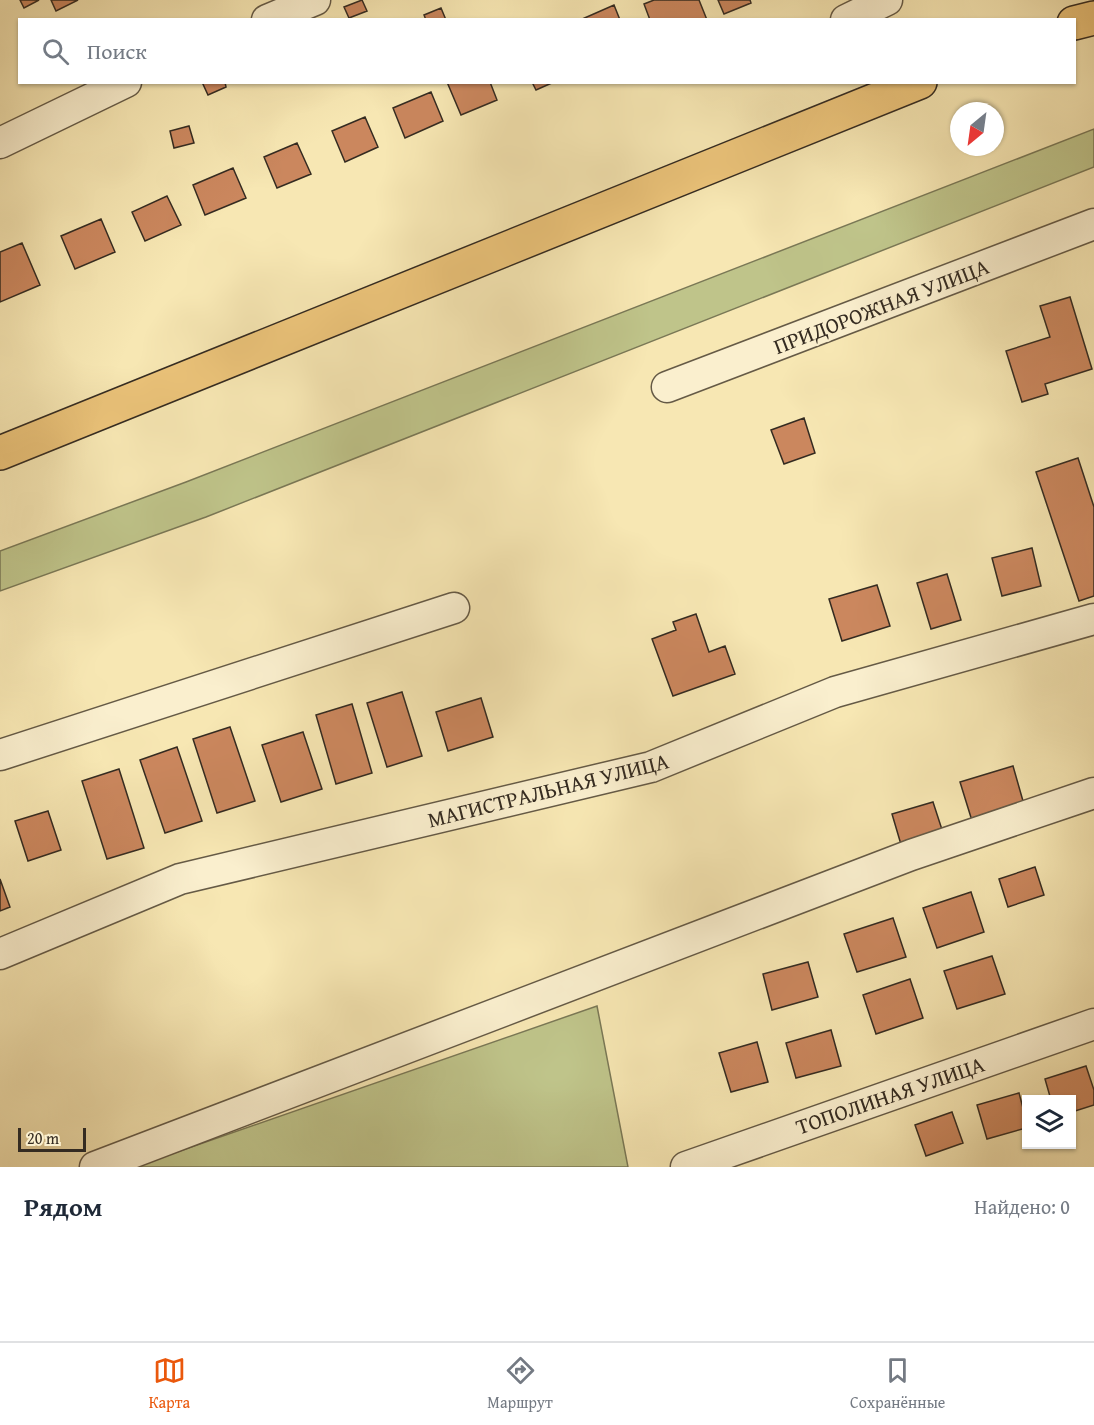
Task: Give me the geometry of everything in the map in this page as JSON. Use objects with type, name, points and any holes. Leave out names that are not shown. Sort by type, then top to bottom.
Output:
[{"type":"main road","points":[[1076,22],[1094,18]]},
{"type":"main road","points":[[0,453],[915,84]]},
{"type":"street","points":[[272,18],[315,0]]},
{"type":"street","points":[[850,18],[887,0]]},
{"type":"street","points":[[0,143],[122,84]]},
{"type":"street","name":"ПРИДОРОЖНАЯ УЛИЦА","points":[[667,387],[1094,224]]},
{"type":"street","points":[[0,755],[454,608]]},
{"type":"street","name":"МАГИСТРАЛЬНАЯ УЛИЦА","points":[[0,954],[180,879],[651,767],[834,692],[1094,618]]},
{"type":"street","points":[[95,1167],[911,855],[1094,793]]},
{"type":"street","name":"ТОПОЛИНАЯ УЛИЦА","points":[[686,1167],[1094,1024]]},
{"type":"green space","points":[[1094,129],[1094,167],[206,517],[0,591],[0,551],[186,482]]},
{"type":"green space","points":[[597,1006],[628,1167],[134,1167]]},
{"type":"building","points":[[20,0],[39,0],[24,8]]},
{"type":"building","points":[[51,0],[78,0],[56,11]]},
{"type":"building","points":[[362,0],[367,11],[349,18],[344,7]]},
{"type":"building","points":[[654,0],[699,0],[706,18],[649,18],[644,4]]},
{"type":"building","points":[[718,0],[750,0],[751,3],[724,14]]},
{"type":"building","points":[[614,5],[619,18],[585,18]]},
{"type":"building","points":[[441,8],[445,18],[425,18],[424,15]]},
{"type":"building","points":[[203,84],[225,84],[226,87],[208,95]]},
{"type":"building","points":[[448,84],[491,84],[497,100],[461,115]]},
{"type":"building","points":[[533,84],[550,84],[536,90]]},
{"type":"building","points":[[431,92],[443,121],[405,138],[393,108]]},
{"type":"building","points":[[365,117],[378,147],[345,162],[332,131]]},
{"type":"building","points":[[189,126],[194,143],[174,148],[170,131]]},
{"type":"building","points":[[297,143],[311,174],[277,188],[264,157]]},
{"type":"building","points":[[233,168],[246,198],[205,215],[193,185]]},
{"type":"building","points":[[167,196],[181,225],[145,241],[132,212]]},
{"type":"building","points":[[101,219],[115,252],[75,269],[61,236]]},
{"type":"building","points":[[22,243],[40,285],[0,302],[0,252]]},
{"type":"building","points":[[1070,297],[1092,369],[1045,384],[1048,394],[1022,402],[1006,351],[1050,337],[1040,306]]},
{"type":"building","points":[[804,418],[815,453],[784,464],[771,430]]},
{"type":"building","points":[[1078,458],[1094,507],[1094,596],[1079,601],[1036,472]]},
{"type":"building","points":[[1032,548],[1041,586],[1002,596],[992,558]]},
{"type":"building","points":[[947,574],[961,620],[931,629],[917,583]]},
{"type":"building","points":[[877,585],[890,626],[842,641],[829,599]]},
{"type":"building","points":[[696,614],[709,652],[725,646],[735,674],[673,696],[652,639],[676,630],[673,622]]},
{"type":"building","points":[[402,692],[422,756],[387,767],[367,703]]},
{"type":"building","points":[[481,698],[493,737],[448,751],[436,712]]},
{"type":"building","points":[[352,704],[372,773],[336,784],[316,715]]},
{"type":"building","points":[[230,727],[255,801],[217,813],[193,739]]},
{"type":"building","points":[[303,732],[322,789],[281,802],[262,745]]},
{"type":"building","points":[[177,747],[202,821],[165,833],[140,760]]},
{"type":"building","points":[[1013,766],[1025,808],[973,824],[960,782]]},
{"type":"building","points":[[119,769],[144,848],[107,859],[82,781]]},
{"type":"building","points":[[933,802],[947,845],[905,858],[892,814]]},
{"type":"building","points":[[48,811],[61,850],[28,861],[15,821]]},
{"type":"building","points":[[1035,867],[1044,895],[1008,907],[999,879]]},
{"type":"building","points":[[0,879],[10,907],[0,911]]},
{"type":"building","points":[[971,892],[984,932],[937,948],[923,908]]},
{"type":"building","points":[[893,918],[906,957],[857,972],[844,934]]},
{"type":"building","points":[[992,956],[1005,994],[957,1009],[944,971]]},
{"type":"building","points":[[808,962],[818,997],[772,1010],[763,974]]},
{"type":"building","points":[[910,979],[923,1018],[876,1034],[863,995]]},
{"type":"building","points":[[831,1030],[841,1066],[796,1078],[786,1043]]},
{"type":"building","points":[[757,1042],[768,1082],[731,1092],[719,1053]]},
{"type":"building","points":[[1086,1066],[1094,1090],[1094,1105],[1076,1111],[1076,1095],[1050,1095],[1045,1079]]},
{"type":"building","points":[[1019,1093],[1022,1104],[1022,1129],[987,1139],[977,1105]]},
{"type":"building","points":[[952,1112],[963,1143],[926,1156],[915,1125]]}]
